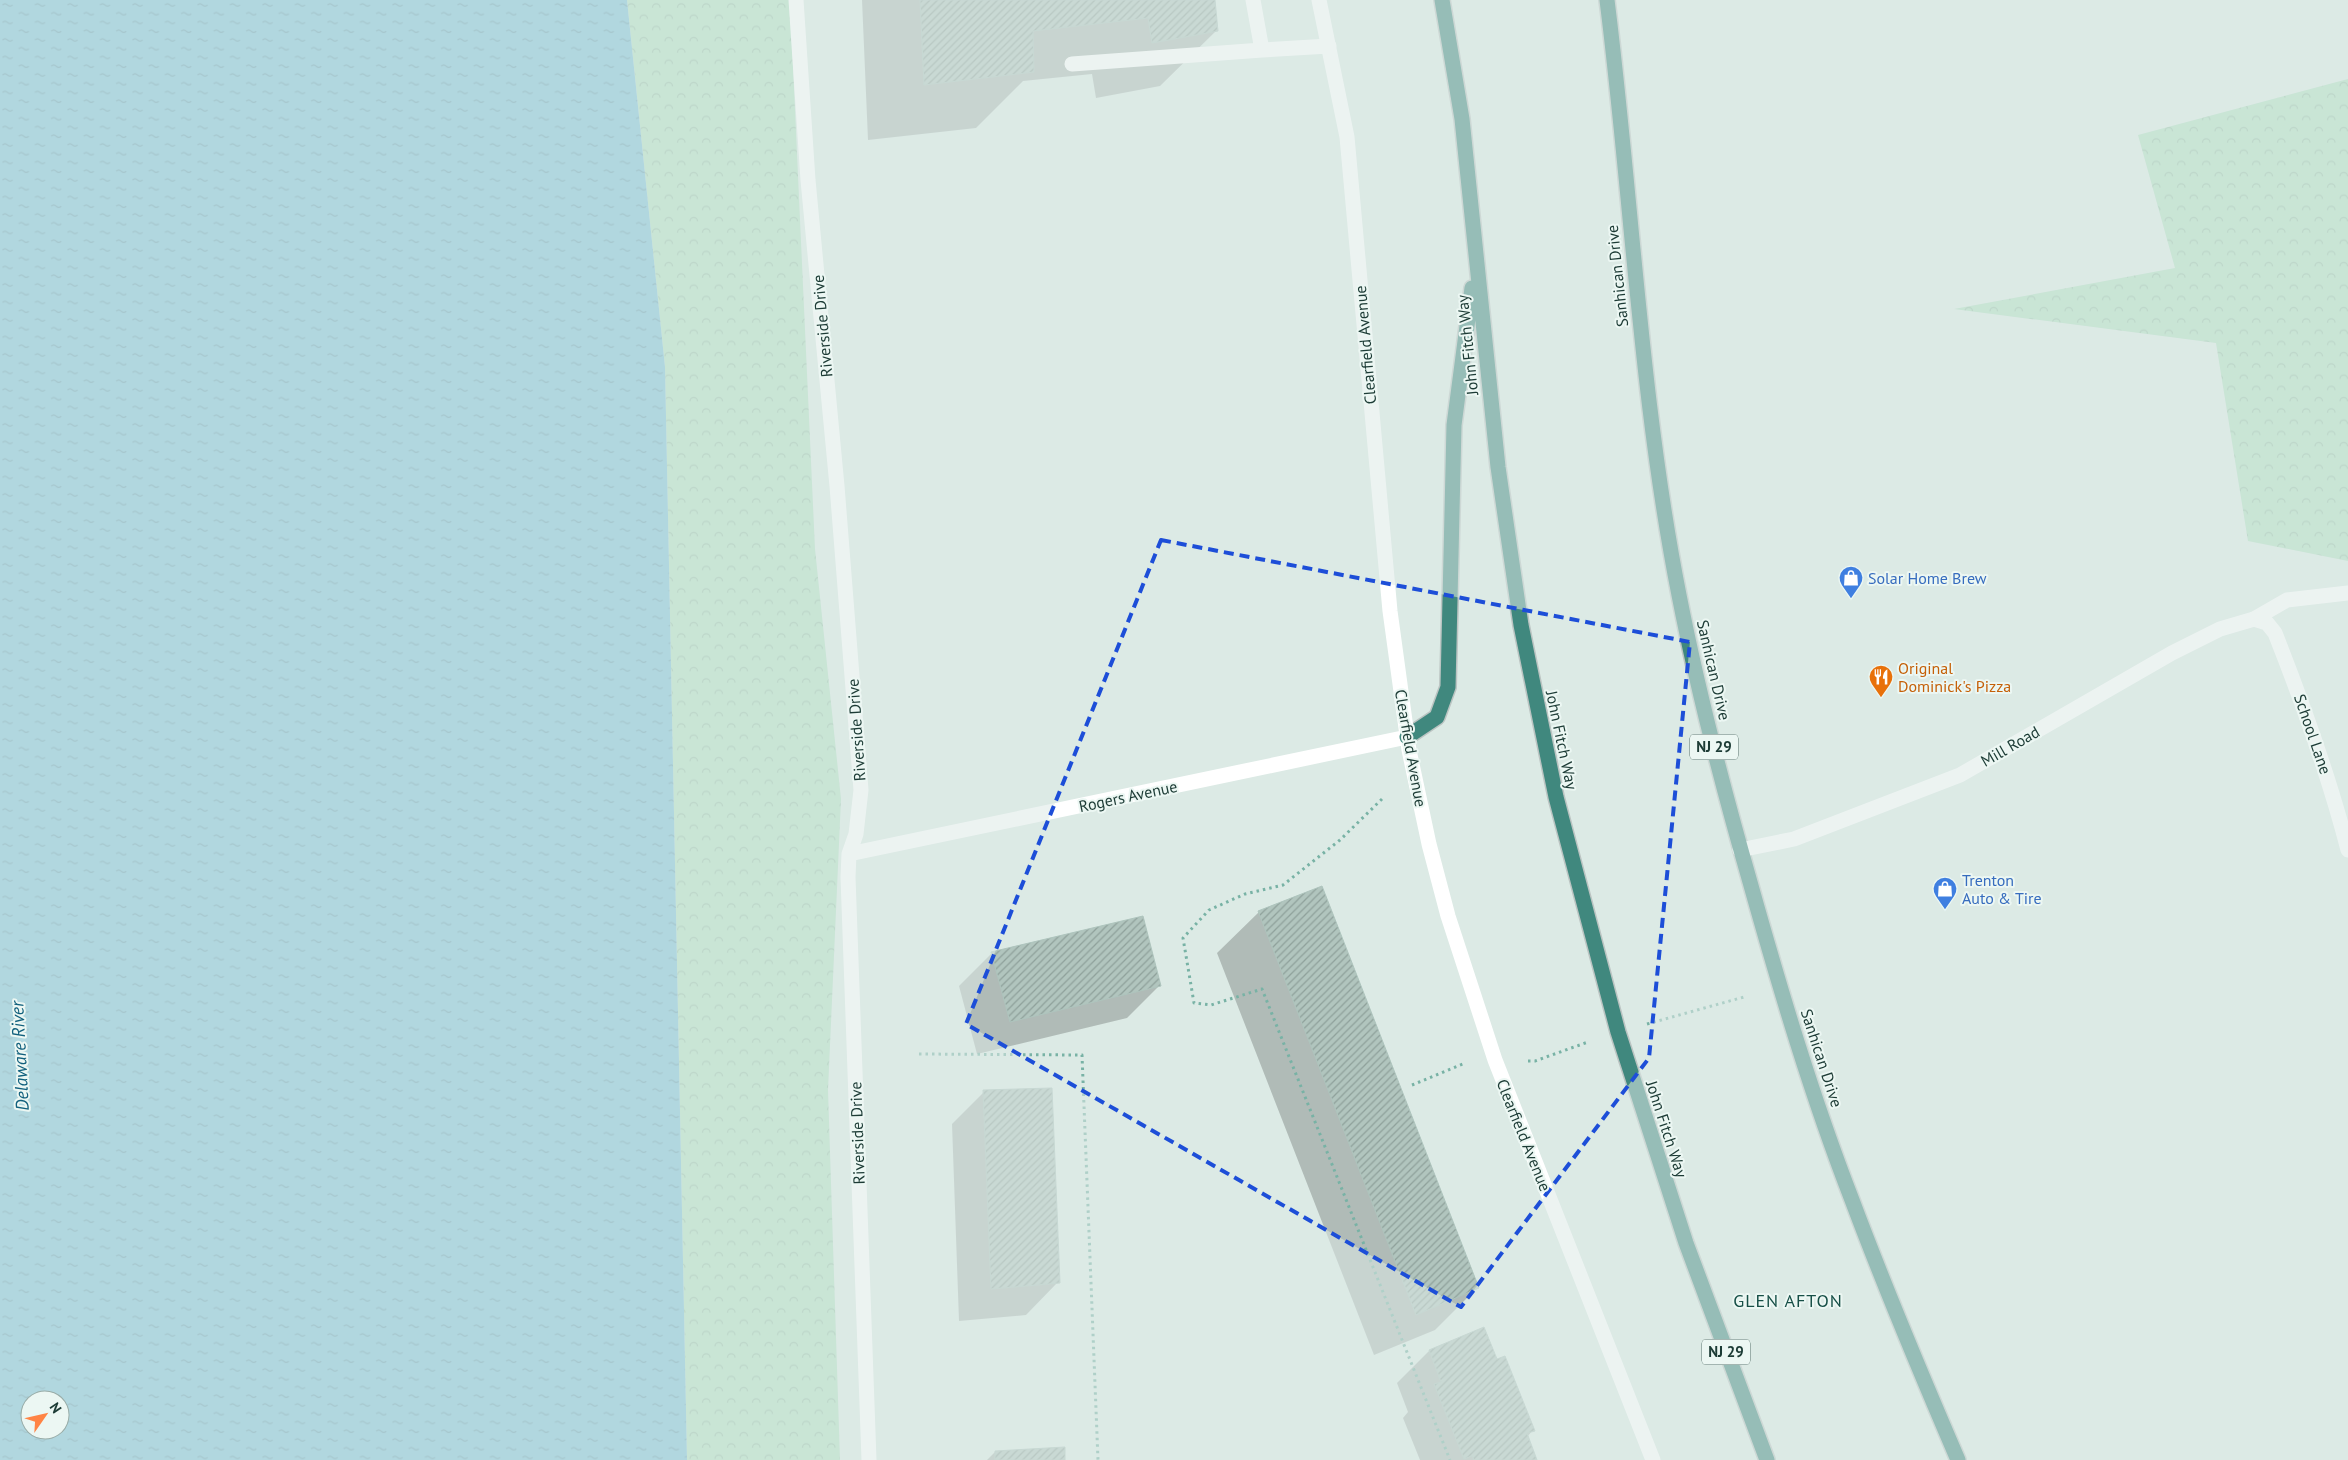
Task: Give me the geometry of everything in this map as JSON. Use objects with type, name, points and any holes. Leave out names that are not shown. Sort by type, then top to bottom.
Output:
[{"type":"highway","name":"John Fitch Way","points":[[1442,0],[1462,120],[1475,264],[1498,467],[1519,615],[1556,797],[1618,1032],[1686,1243],[1767,1460]]},
{"type":"highway","name":"Sanhican Drive","points":[[1609,3],[1649,414],[1679,594],[1706,714],[1740,850],[1797,1041],[1850,1197],[1909,1347],[1958,1460]]},
{"type":"highway","points":[[1407,737],[1437,717],[1448,687],[1454,425],[1475,264]]},
{"type":"street","name":"Riverside Drive","points":[[796,0],[808,180],[837,486],[861,790],[856,834],[850,854],[848,897],[869,1460]]},
{"type":"street","points":[[1253,0],[1262,50]]},
{"type":"street","name":"Clearfield Avenue","points":[[1319,0],[1347,137],[1389,601],[1407,737],[1429,844],[1448,916],[1495,1060],[1653,1460]]},
{"type":"street","points":[[1072,64],[1329,46]]},
{"type":"street","name":"Mill Road","points":[[1740,850],[1794,839],[1960,775],[2172,653],[2220,628],[2261,621],[2287,600],[2348,593]]},
{"type":"street","name":"School Lane","points":[[2261,621],[2275,633],[2306,711],[2335,800],[2348,850]]},
{"type":"street","name":"Rogers Avenue","points":[[850,854],[1407,737]]},
{"type":"path","points":[[1382,799],[1340,840],[1283,885],[1245,894],[1209,910],[1182,938],[1194,1003],[1211,1005],[1262,989],[1450,1460]]},
{"type":"path","points":[[919,1054],[1082,1055],[1098,1460]]},
{"type":"path","points":[[1412,1085],[1462,1063]]},
{"type":"highlighted area","points":[[1161,540],[1690,642],[1649,1058],[1461,1307],[966,1024]]},
{"type":"green space","points":[[627,0],[790,0],[815,549],[841,799],[828,1090],[840,1460],[687,1460],[665,367]]},
{"type":"green space","points":[[2348,79],[2348,561],[2248,541],[2216,343],[1954,309],[2175,268],[2138,135]]},
{"type":"water","name":"Delaware River","points":[[0,0],[627,0],[665,367],[687,1460],[0,1460]]},
{"type":"building","points":[[920,0],[1215,0],[1218,31],[1152,43],[1148,18],[1033,31],[1034,72],[924,85]]},
{"type":"building","points":[[1322,886],[1479,1288],[1416,1315],[1258,911]]},
{"type":"building","points":[[1143,916],[1161,986],[1010,1022],[991,952]]},
{"type":"building","points":[[1052,1088],[1060,1283],[991,1289],[983,1090]]},
{"type":"building","points":[[1484,1327],[1497,1359],[1505,1356],[1535,1431],[1527,1433],[1537,1460],[1474,1460],[1472,1456],[1464,1459],[1434,1384],[1441,1382],[1429,1350]]},
{"type":"building","points":[[1065,1447],[1065,1460],[995,1460],[995,1451]]},
{"type":"place","name":"Solar Home Brew","points":[[1851,599]]},
{"type":"place","name":"Original Dominick's Pizza","points":[[1881,698]]},
{"type":"place","name":"Trenton Auto & Tire","points":[[1945,910]]},
{"type":"district","name":"GLEN AFTON","points":[[1788,1301]]}]
